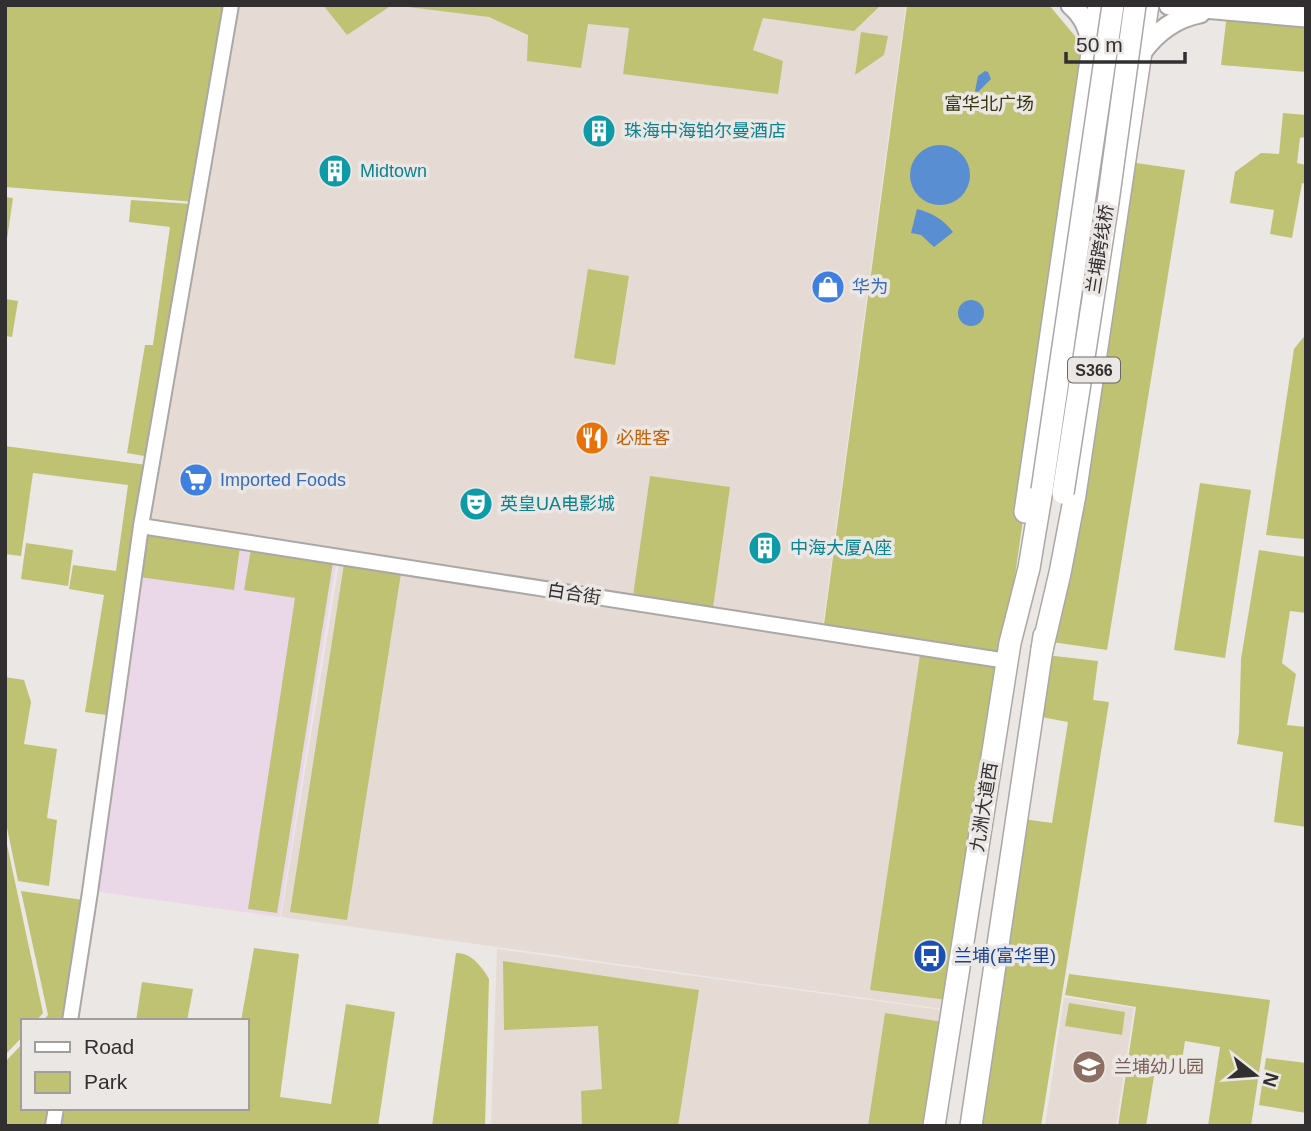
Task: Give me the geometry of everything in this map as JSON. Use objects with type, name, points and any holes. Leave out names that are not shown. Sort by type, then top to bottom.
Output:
[{"type":"main road","points":[[1071,5],[1085,20],[1091,53]]},
{"type":"main road","name":"S366","points":[[1009,652],[1028,488],[1099,5]]},
{"type":"main road","name":"兰埔跨线桥","points":[[1052,492],[1113,5]]},
{"type":"main road","points":[[1129,5],[1138,23],[1141,54]]},
{"type":"main road","name":"兰埔跨线桥","points":[[1052,492],[1108,202],[1135,5]]},
{"type":"main road","name":"S366","points":[[1042,650],[1075,495],[1148,5]]},
{"type":"main road","points":[[1173,5],[1306,17]]},
{"type":"main road","points":[[1203,5],[1225,11]]},
{"type":"main road","points":[[1141,54],[1161,29],[1182,17],[1225,11]]},
{"type":"main road","points":[[1087,82],[1098,66],[1111,63],[1128,71],[1135,81],[1136,89]]},
{"type":"main road","name":"九洲大道西","points":[[971,1126],[1042,650],[1050,571],[1052,492]]},
{"type":"main road","name":"九洲大道西","points":[[934,1126],[1009,652],[1029,568],[1052,492]]},
{"type":"street","points":[[70,1019],[141,526],[231,5]]},
{"type":"street","name":"白合街","points":[[141,526],[1009,652]]},
{"type":"shaded area","points":[[232,5],[906,5],[822,632],[143,525]]},
{"type":"shaded area","points":[[142,527],[337,558],[280,917],[92,891]]},
{"type":"shaded area","points":[[340,558],[1002,661],[950,1010],[281,917]]},
{"type":"shaded area","points":[[497,949],[949,1011],[933,1126],[491,1126]]},
{"type":"shaded area","name":"兰埔幼儿园","points":[[1064,997],[1134,1008],[1116,1126],[1045,1126]]},
{"type":"green space","points":[[5,5],[229,5],[196,202],[5,187]]},
{"type":"green space","points":[[323,5],[392,5],[347,35]]},
{"type":"green space","points":[[392,5],[881,5],[854,31],[763,18],[753,50],[783,61],[778,94],[623,74],[629,28],[588,24],[581,68],[527,61],[528,35],[489,17]]},
{"type":"green space","name":"富华北广场","points":[[907,5],[1049,5],[1090,54],[1003,659],[823,632]]},
{"type":"green space","points":[[1227,14],[1306,21],[1306,72],[1221,65]]},
{"type":"green space","points":[[861,32],[888,36],[884,55],[855,75]]},
{"type":"green space","points":[[1283,113],[1306,115],[1305,137],[1300,138],[1297,163],[1306,165],[1306,184],[1302,183],[1292,238],[1270,234],[1274,210],[1230,203],[1235,172],[1261,153],[1279,154]]},
{"type":"green space","points":[[1129,162],[1185,170],[1107,650],[1052,642]]},
{"type":"green space","points":[[5,197],[13,198],[5,253]]},
{"type":"green space","points":[[131,200],[192,204],[150,457],[127,453],[145,345],[153,345],[170,227],[129,222]]},
{"type":"green space","points":[[588,269],[629,276],[615,365],[574,358]]},
{"type":"green space","points":[[5,299],[18,301],[12,337],[5,336]]},
{"type":"green space","points":[[1306,334],[1304,539],[1266,535],[1294,349]]},
{"type":"green space","points":[[5,446],[147,465],[113,716],[85,712],[104,595],[69,589],[73,565],[116,571],[128,485],[33,473],[21,556],[5,554]]},
{"type":"green space","points":[[650,476],[730,487],[713,608],[633,596]]},
{"type":"green space","points":[[1200,483],[1251,490],[1225,658],[1174,650]]},
{"type":"green space","points":[[145,534],[240,547],[234,590],[139,577]]},
{"type":"green space","points":[[26,543],[73,550],[68,586],[21,579]]},
{"type":"green space","points":[[251,549],[333,562],[277,913],[248,909],[295,598],[244,590]]},
{"type":"green space","points":[[1259,550],[1306,557],[1306,613],[1290,611],[1282,663],[1296,674],[1287,725],[1306,727],[1306,827],[1274,822],[1283,752],[1237,744],[1241,659]]},
{"type":"green space","points":[[344,564],[401,573],[347,920],[290,912]]},
{"type":"green space","points":[[920,655],[996,666],[947,1000],[870,990]]},
{"type":"green space","points":[[1046,655],[1098,661],[1093,700],[1109,702],[1041,1126],[976,1126],[1023,819],[1052,823],[1068,722],[1036,716]]},
{"type":"green space","points":[[5,677],[24,680],[31,702],[24,744],[57,749],[47,818],[57,820],[49,886],[18,881],[5,818]]},
{"type":"green space","points":[[5,835],[43,1013],[38,1019],[21,1019],[21,1038],[5,1055]]},
{"type":"green space","points":[[21,891],[83,900],[65,1019],[45,1019],[48,1015]]},
{"type":"green space","points":[[254,948],[299,954],[280,1097],[331,1104],[346,1004],[395,1012],[378,1126],[61,1126],[64,1110],[248,1110],[248,1019],[241,1019]]},
{"type":"green space","points":[[456,953],[471,958],[489,979],[485,1126],[432,1126]]},
{"type":"green space","points":[[503,961],[699,990],[678,1126],[582,1126],[581,1091],[602,1089],[598,1026],[504,1030]]},
{"type":"green space","points":[[1069,974],[1270,1000],[1251,1126],[1208,1126],[1220,1047],[1185,1041],[1181,1067],[1156,1064],[1146,1126],[1118,1126],[1136,1007],[1065,995]]},
{"type":"green space","points":[[142,982],[193,989],[187,1019],[136,1019]]},
{"type":"green space","points":[[1069,1003],[1125,1012],[1122,1035],[1065,1026]]},
{"type":"green space","points":[[885,1013],[943,1022],[928,1126],[868,1126]]},
{"type":"green space","points":[[21,1045],[21,1110],[51,1110],[48,1126],[5,1126],[5,1062]]},
{"type":"green space","points":[[1266,1058],[1306,1063],[1306,1113],[1259,1105]]},
{"type":"water","points":[[985,71],[991,79],[978,92],[975,91],[978,76]]},
{"type":"water","points":[[940,145],[961,154],[970,175],[961,196],[940,205],[919,196],[910,175],[919,154]]},
{"type":"water","points":[[917,209],[937,217],[953,232],[934,247],[921,235],[911,233]]},
{"type":"water","points":[[971,300],[980,304],[984,313],[980,322],[971,326],[962,322],[958,313],[962,304]]},
{"type":"place","name":"珠海中海铂尔曼酒店","points":[[599,131]]},
{"type":"place","name":"Midtown","points":[[335,171]]},
{"type":"place","name":"华为","points":[[828,287]]},
{"type":"place","name":"必胜客","points":[[592,438]]},
{"type":"place","name":"Imported Foods","points":[[196,480]]},
{"type":"place","name":"英皇UA电影城","points":[[476,504]]},
{"type":"place","name":"中海大厦A座","points":[[765,548]]},
{"type":"place","name":"兰埔(富华里)","points":[[930,956]]},
{"type":"place","name":"兰埔幼儿园","points":[[1089,1067]]}]
